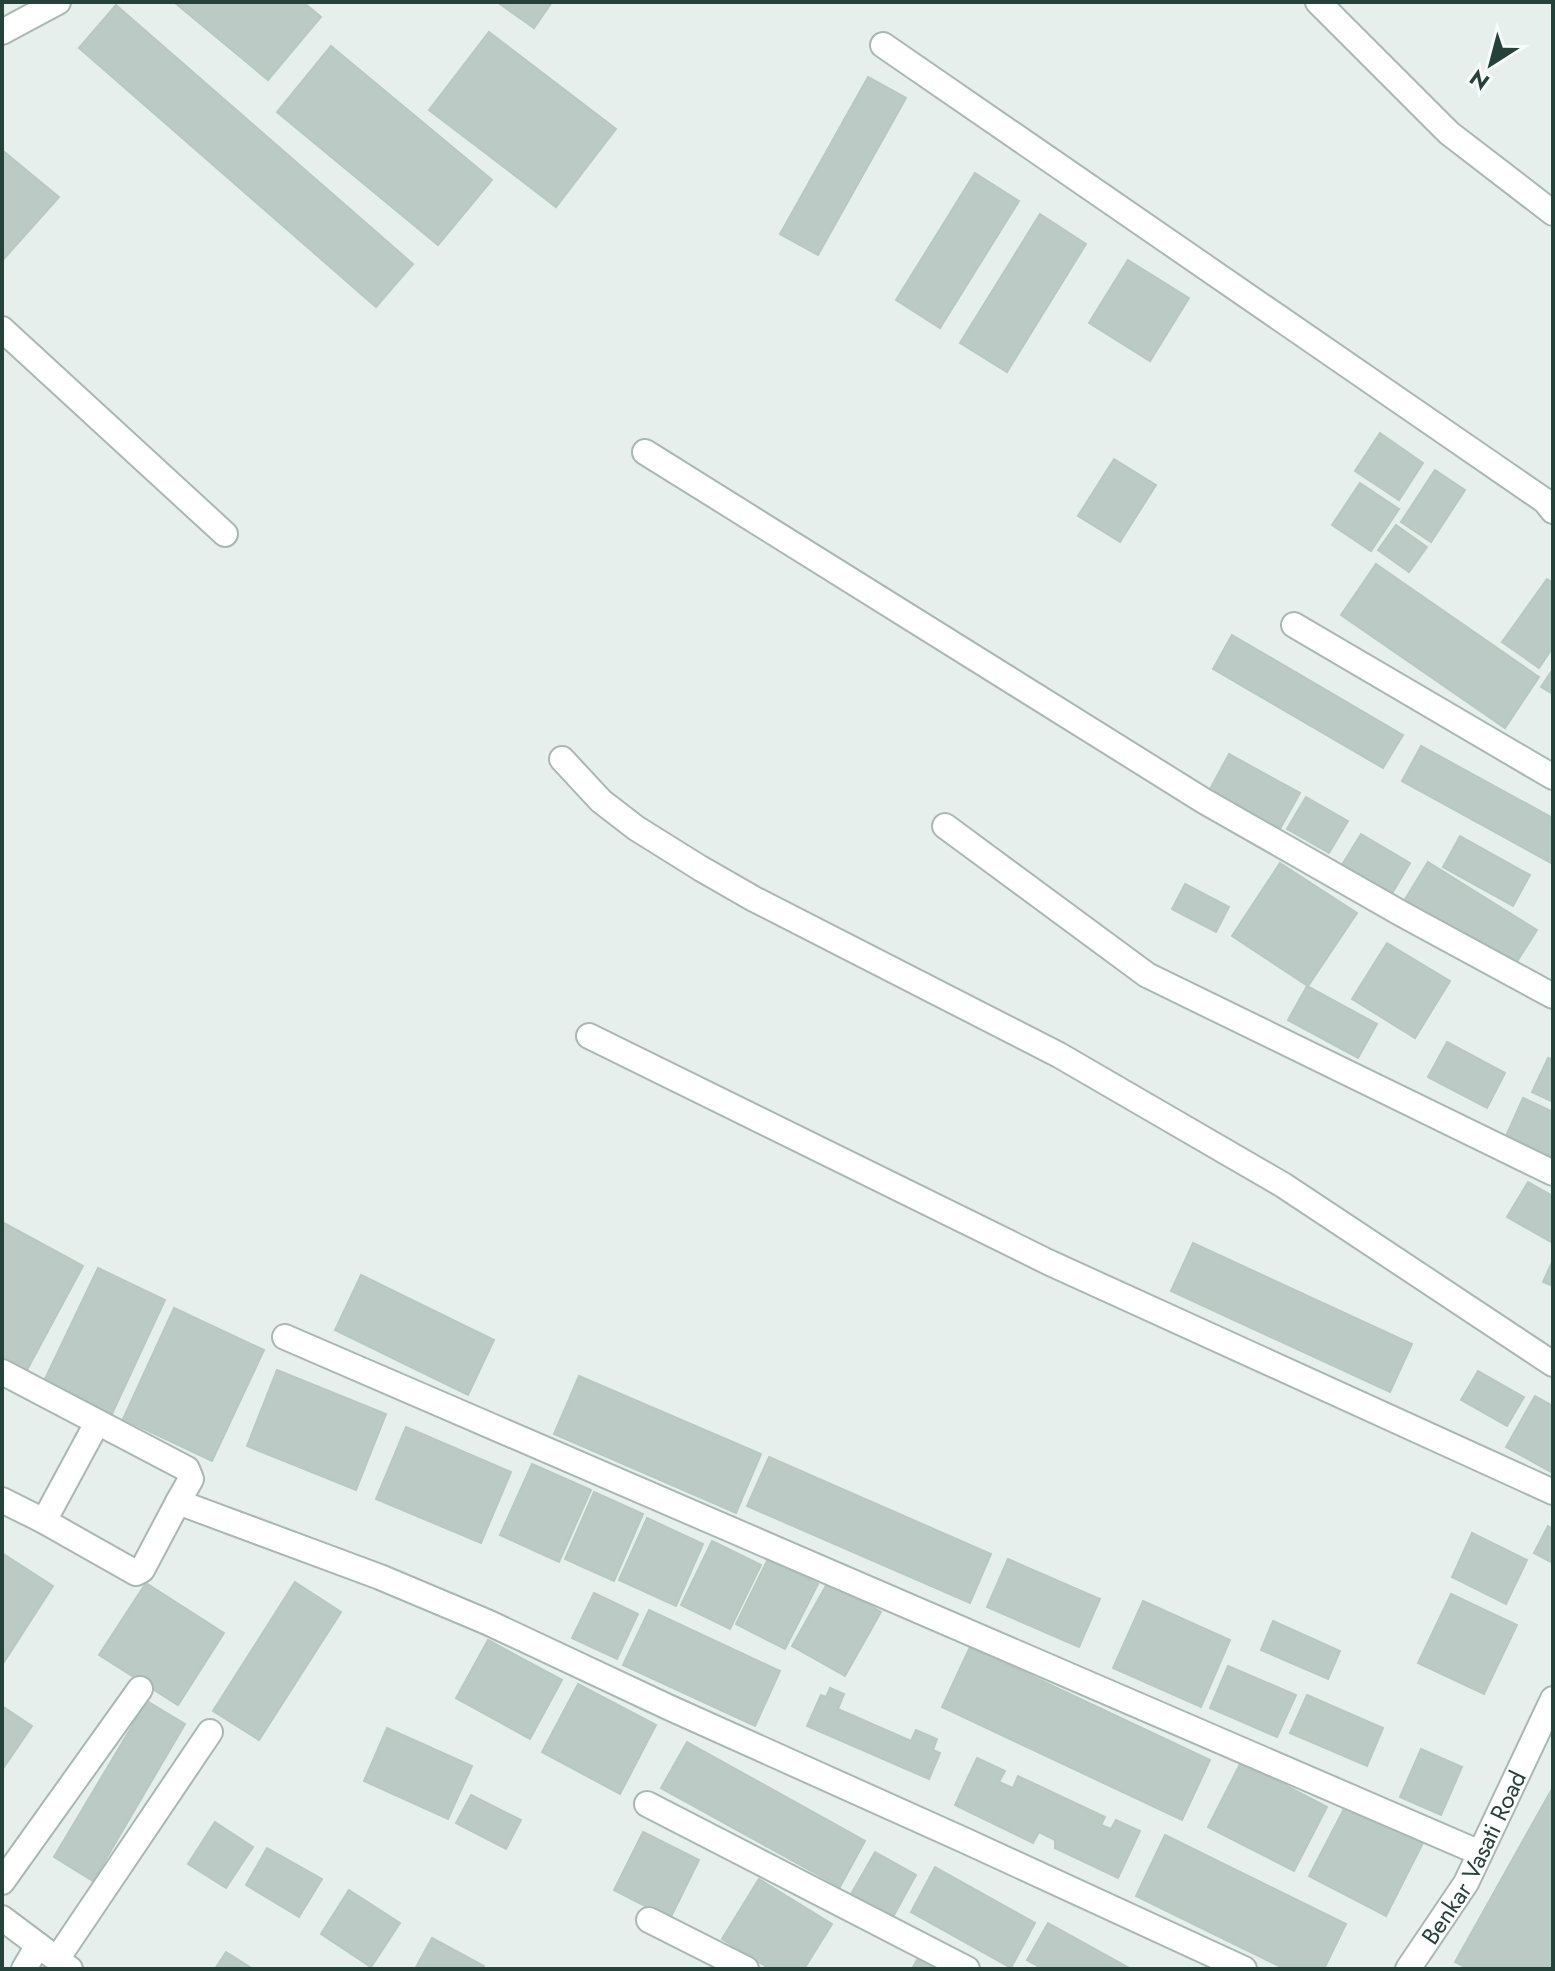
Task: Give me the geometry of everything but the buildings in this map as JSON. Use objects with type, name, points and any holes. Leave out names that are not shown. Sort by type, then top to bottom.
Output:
[{"type":"street","points":[[2,32],[58,2]]},
{"type":"street","points":[[1318,2],[1449,133],[1553,213]]},
{"type":"street","points":[[883,45],[1545,501],[1553,511]]},
{"type":"street","points":[[2,329],[225,534]]},
{"type":"street","points":[[645,452],[1204,801],[1553,996]]},
{"type":"street","points":[[1294,625],[1553,777]]},
{"type":"street","points":[[562,759],[601,801],[636,828],[700,868],[754,899],[1072,1062],[1283,1185],[1553,1364]]},
{"type":"street","points":[[945,826],[1147,975],[1553,1173]]},
{"type":"street","points":[[589,1036],[1048,1262],[1553,1492]]},
{"type":"street","points":[[285,1337],[1480,1853]]},
{"type":"street","points":[[2,1372],[187,1469],[191,1479],[142,1570],[136,1573],[2,1500]]},
{"type":"street","points":[[44,1521],[97,1423]]},
{"type":"street","points":[[178,1502],[380,1577],[487,1622],[1244,1969]]},
{"type":"street","points":[[2,1882],[140,1689]]},
{"type":"street","name":"Benkar Vasati Road","points":[[1408,1969],[1466,1883],[1480,1853],[1544,1744],[1553,1699]]},
{"type":"street","points":[[24,1969],[55,1958],[210,1732]]},
{"type":"street","points":[[647,1804],[967,1969]]},
{"type":"street","points":[[2,1918],[55,1958]]},
{"type":"street","points":[[649,1920],[746,1969]]}]
